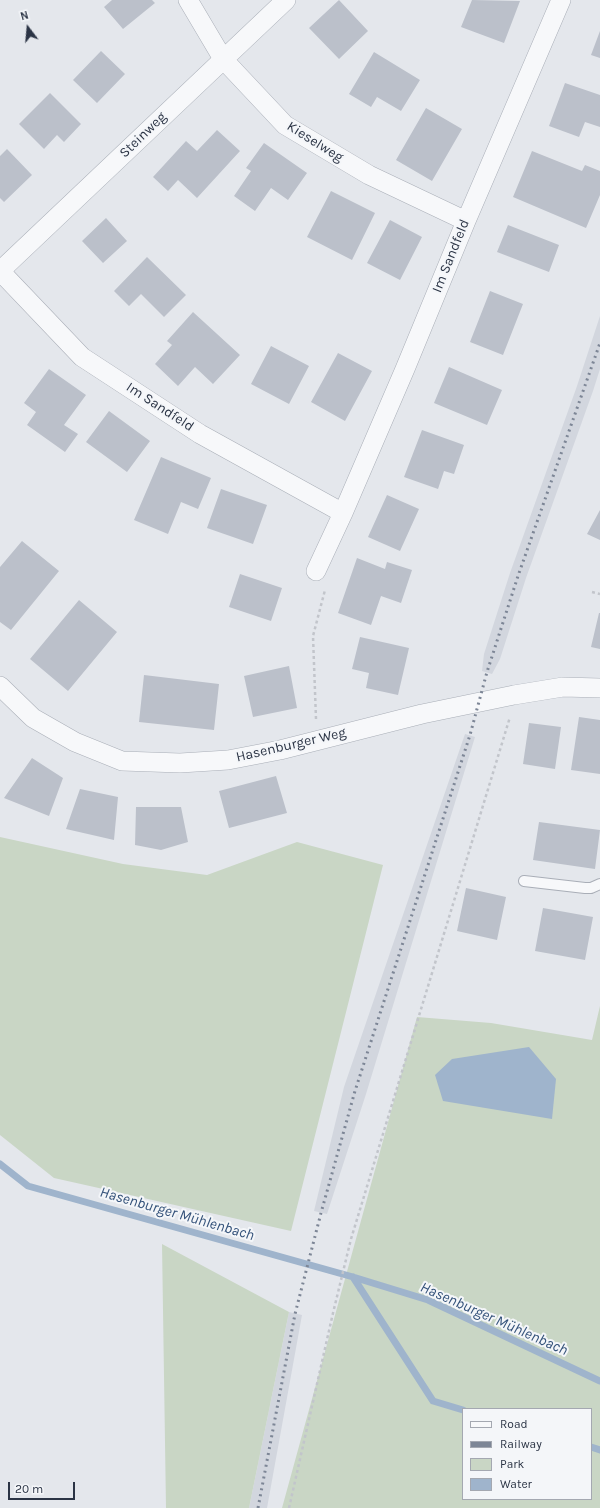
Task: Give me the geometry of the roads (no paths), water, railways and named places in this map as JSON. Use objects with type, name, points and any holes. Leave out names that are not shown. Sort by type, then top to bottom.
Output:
[{"type":"street","name":"Kieselweg","points":[[188,0],[223,59],[285,125],[369,175],[466,220]]},
{"type":"street","name":"Steinweg","points":[[0,271],[286,0]]},
{"type":"street","name":"Im Sandfeld","points":[[316,571],[343,513],[405,369],[466,220],[561,0]]},
{"type":"street","name":"Im Sandfeld","points":[[0,271],[82,357],[200,434],[343,513]]},
{"type":"street","name":"Hasenburger Weg","points":[[0,686],[33,718],[75,742],[122,761],[180,763],[228,760],[280,750],[422,714],[514,695],[563,687],[600,688]]},
{"type":"lane","points":[[524,881],[585,888],[591,888],[600,884]]},
{"type":"water","points":[[529,1047],[556,1079],[552,1119],[443,1101],[435,1075],[452,1059]]},
{"type":"waterway","name":"Hasenburger Mühlenbach","points":[[0,1164],[28,1186],[353,1277],[428,1300],[600,1381]]},
{"type":"waterway","name":"Hasenburger Mühlenbach","points":[[353,1277],[433,1401],[462,1410]]},
{"type":"waterway","name":"Hasenburger Mühlenbach","points":[[592,1447],[600,1450]]},
{"type":"railway","points":[[258,1508],[295,1314],[355,1091],[470,735],[487,672],[518,576],[600,343]]}]
